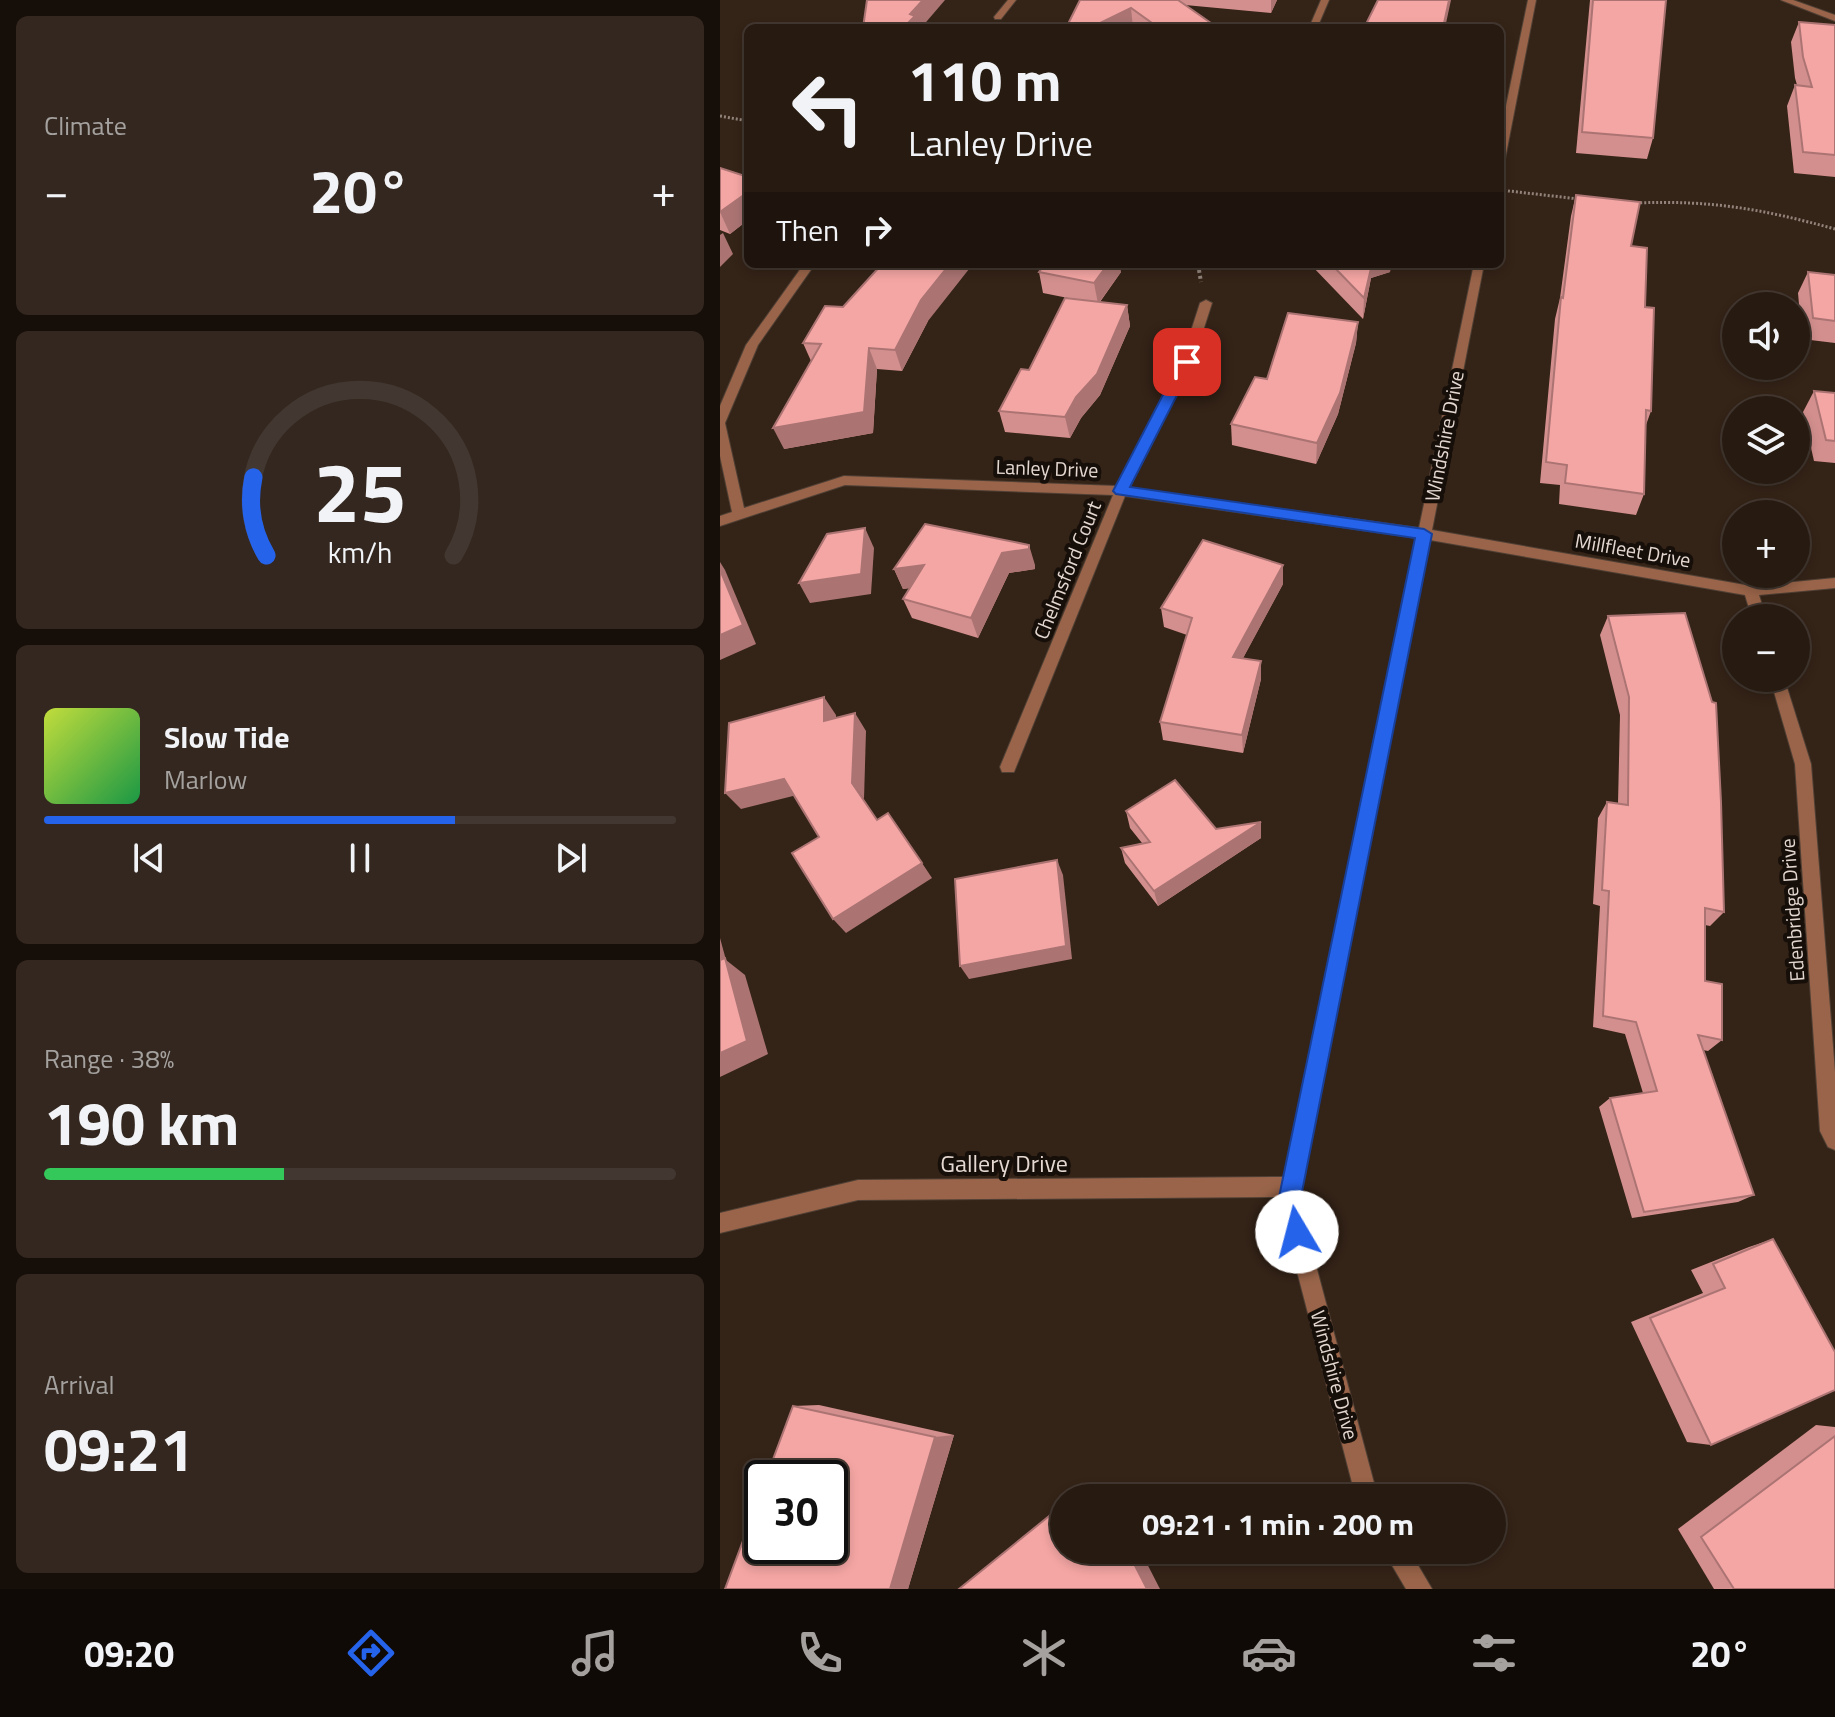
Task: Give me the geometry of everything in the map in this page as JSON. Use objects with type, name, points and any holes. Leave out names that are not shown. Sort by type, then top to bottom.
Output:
[{"type":"street","points":[[998,17],[1012,0]]},
{"type":"street","points":[[1315,24],[1325,0]]},
{"type":"street","points":[[1504,139],[1532,0]]},
{"type":"street","points":[[1785,0],[1835,18]]},
{"type":"street","points":[[739,515],[720,424],[752,345],[807,268]]},
{"type":"street","name":"Windshire Drive","points":[[1363,1484],[1289,1202],[1478,268]]},
{"type":"street","name":"Chelmsford Court","points":[[1008,767],[1121,491],[1187,362],[1206,303]]},
{"type":"street","name":"Lanley Drive","points":[[720,521],[844,480],[1121,491],[1424,534]]},
{"type":"street","name":"Millfleet Drive","points":[[1424,534],[1751,591],[1835,583]]},
{"type":"street","points":[[1751,591],[1755,604]]},
{"type":"street","name":"Edenbridge Drive","points":[[1781,692],[1803,764],[1830,1131],[1835,1140]]},
{"type":"street","name":"Gallery Drive","points":[[720,1223],[858,1190],[1293,1187]]},
{"type":"street","points":[[1404,1564],[1420,1589]]},
{"type":"path","points":[[720,116],[744,120]]},
{"type":"path","points":[[1504,190],[1591,200]]},
{"type":"path","points":[[1636,203],[1696,201],[1769,211],[1835,229]]},
{"type":"building","points":[[867,0],[923,0],[910,14],[915,16],[907,24],[864,24]]},
{"type":"building","points":[[1080,0],[1178,0],[1212,24],[1153,24],[1131,8],[1098,24],[1068,24]]},
{"type":"building","points":[[1378,0],[1449,0],[1444,24],[1366,24]]},
{"type":"building","points":[[1593,0],[1666,0],[1653,138],[1582,132]]},
{"type":"building","points":[[1799,22],[1835,25],[1835,155],[1803,152],[1795,85],[1812,87],[1803,57]]},
{"type":"building","points":[[720,168],[744,176],[744,195],[720,212]]},
{"type":"building","points":[[1576,195],[1640,202],[1631,246],[1647,248],[1645,307],[1654,308],[1651,411],[1646,410],[1644,494],[1565,483],[1567,465],[1546,462],[1561,297]]},
{"type":"building","points":[[878,268],[947,268],[921,300],[895,350],[869,348],[864,412],[773,428],[821,344],[803,343],[825,306],[843,307]]},
{"type":"building","points":[[1042,268],[1105,268],[1094,283],[1039,272]]},
{"type":"building","points":[[1335,268],[1371,268],[1364,298]]},
{"type":"building","points":[[1808,272],[1835,275],[1835,321],[1813,318]]},
{"type":"building","points":[[1065,298],[1127,305],[1097,374],[1076,397],[1065,417],[999,411],[1021,369],[1029,370]]},
{"type":"building","points":[[1288,313],[1358,322],[1340,393],[1317,443],[1231,424],[1255,377],[1267,379]]},
{"type":"building","points":[[1814,391],[1835,393],[1835,441],[1826,440]]},
{"type":"building","points":[[925,524],[1029,545],[1029,549],[1002,553],[971,618],[903,599],[924,565],[894,569]]},
{"type":"building","points":[[865,528],[861,574],[799,583],[827,534]]},
{"type":"building","points":[[1203,540],[1283,565],[1233,657],[1261,661],[1242,735],[1160,722],[1192,618],[1161,608]]},
{"type":"building","points":[[720,570],[743,625],[720,635]]},
{"type":"building","points":[[1685,613],[1712,702],[1716,703],[1721,802],[1724,912],[1705,908],[1705,981],[1722,984],[1722,1040],[1698,1035],[1754,1195],[1644,1212],[1610,1098],[1657,1091],[1636,1022],[1603,1016],[1609,891],[1602,890],[1607,802],[1628,805],[1629,697],[1608,616]]},
{"type":"building","points":[[824,697],[824,721],[855,713],[852,783],[877,820],[888,813],[922,863],[833,919],[792,853],[819,837],[784,779],[725,793],[729,723]]},
{"type":"building","points":[[1175,780],[1216,829],[1261,822],[1154,891],[1121,848],[1150,842],[1126,811]]},
{"type":"building","points":[[1057,860],[1066,946],[960,966],[955,879]]},
{"type":"building","points":[[725,958],[747,1041],[720,1053],[720,960]]},
{"type":"building","points":[[1773,1239],[1835,1352],[1835,1390],[1711,1445],[1650,1318],[1725,1288],[1713,1264]]},
{"type":"building","points":[[793,1406],[935,1437],[890,1589],[725,1589],[744,1538],[744,1564],[848,1564],[848,1460],[773,1460]]},
{"type":"building","points":[[1835,1436],[1835,1589],[1734,1589],[1701,1537]]},
{"type":"building","points":[[1050,1515],[1050,1564],[1134,1564],[1147,1589],[959,1589]]},
{"type":"route","points":[[1187,362],[1121,491],[1424,534],[1289,1202],[1297,1232]]}]
